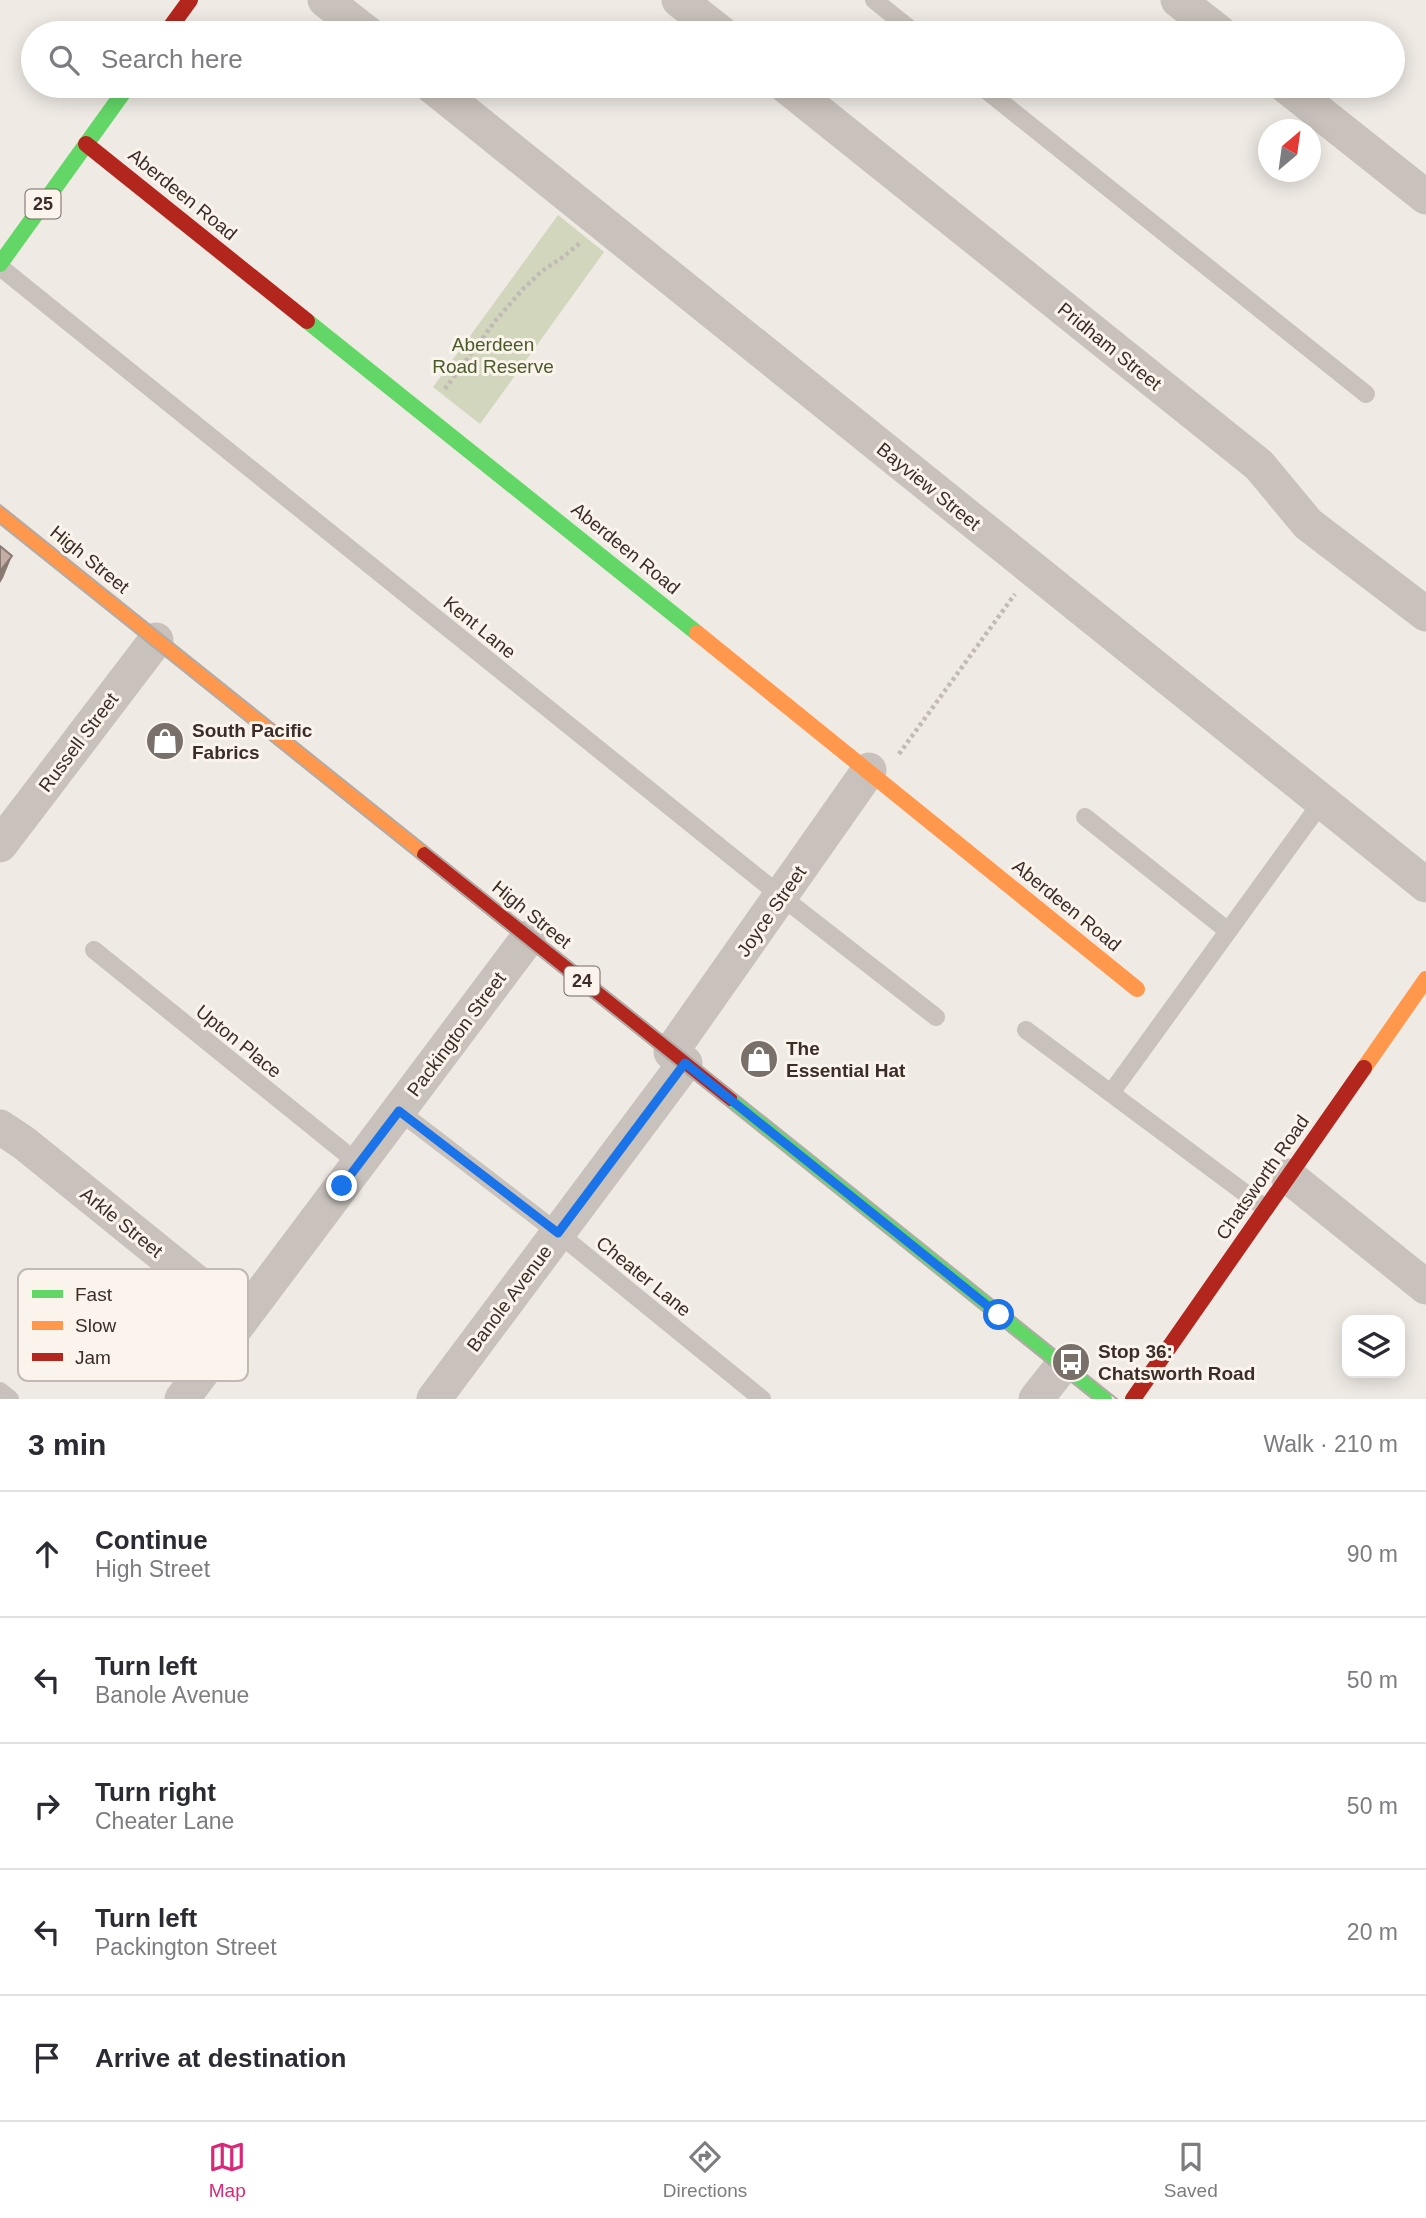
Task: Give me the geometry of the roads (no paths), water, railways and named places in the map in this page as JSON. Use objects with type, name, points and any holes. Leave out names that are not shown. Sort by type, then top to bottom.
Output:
[{"type":"street","points":[[175,21],[190,0]]},
{"type":"street","points":[[325,0],[352,21]]},
{"type":"street","points":[[679,0],[706,21]]},
{"type":"street","points":[[1178,0],[1205,21]]},
{"type":"street","name":"25","points":[[0,266],[119,98]]},
{"type":"street","name":"Bayview Street","points":[[447,98],[1426,885]]},
{"type":"street","name":"Pridham Street","points":[[801,98],[1259,465],[1308,524],[1426,614]]},
{"type":"street","points":[[1301,98],[1426,197]]},
{"type":"street","name":"Aberdeen Road","points":[[86,144],[883,764],[1137,989]]},
{"type":"street","name":"High Street","points":[[0,514],[1104,1399]]},
{"type":"street","name":"Russell Street","points":[[0,845],[156,640]]},
{"type":"street","name":"Joyce Street","points":[[678,1058],[782,897],[883,764]]},
{"type":"street","name":"Packington Street","points":[[248,1311],[528,938]]},
{"type":"street","name":"Chatsworth Road","points":[[1133,1399],[1426,979]]},
{"type":"street","name":"Banole Avenue","points":[[434,1399],[558,1233],[678,1058]]},
{"type":"street","name":"Arkle Street","points":[[0,1127],[24,1143],[180,1269]]},
{"type":"street","points":[[1287,1176],[1426,1287]]},
{"type":"street","points":[[1036,1399],[1062,1366]]},
{"type":"street","name":"Packington Street","points":[[182,1399],[196,1381]]},
{"type":"lane","points":[[874,0],[900,21]]},
{"type":"lane","points":[[996,98],[1366,394]]},
{"type":"lane","name":"Kent Lane","points":[[0,266],[782,897],[936,1017]]},
{"type":"lane","points":[[1111,1093],[1321,803]]},
{"type":"lane","points":[[1085,817],[1228,931]]},
{"type":"lane","name":"Upton Place","points":[[93,950],[359,1164]]},
{"type":"lane","points":[[1026,1030],[1265,1208]]},
{"type":"lane","name":"Cheater Lane","points":[[399,1111],[558,1233],[762,1399]]},
{"type":"lane","points":[[0,1391],[10,1399]]},
{"type":"tram line","points":[[0,505],[1117,1399]]},
{"type":"tram line","points":[[0,524],[1093,1399]]},
{"type":"place","name":"South Pacific Fabrics","points":[[165,741]]},
{"type":"place","name":"The Essential Hat","points":[[759,1059]]},
{"type":"place","name":"Stop 36: Chatsworth Road","points":[[1071,1362]]},
{"type":"park label","name":"Aberdeen Road Reserve","points":[[493,355]]}]
